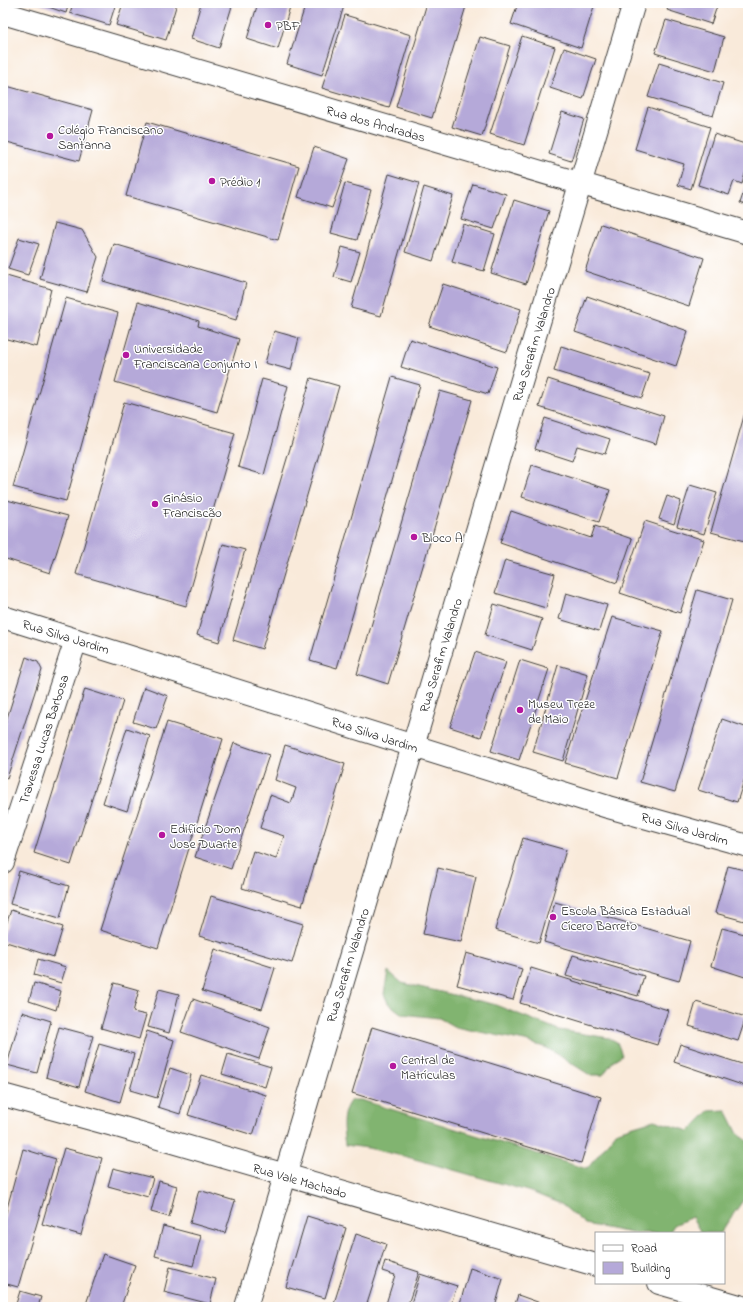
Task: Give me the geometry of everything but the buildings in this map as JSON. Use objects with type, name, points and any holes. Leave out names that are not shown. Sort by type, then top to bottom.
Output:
[{"type":"street","name":"Rua Serafim Valandro","points":[[246,1307],[634,3]]},
{"type":"street","name":"Rua dos Andradas","points":[[3,13],[748,233]]},
{"type":"street","name":"Rua Silva Jardim","points":[[3,617],[608,806],[748,846]]},
{"type":"street","name":"Travessa Lucas Barbosa","points":[[3,862],[76,640]]},
{"type":"street","name":"Rua Vale Machado","points":[[3,1095],[120,1127],[595,1265]]},
{"type":"street","points":[[661,1284],[705,1302],[743,1307]]},
{"type":"green space","points":[[388,971],[402,983],[493,1004],[559,1030],[609,1038],[617,1042],[622,1055],[614,1060],[603,1075],[590,1075],[547,1048],[525,1041],[455,1027],[439,1018],[402,1014],[388,1003],[384,994]]},
{"type":"green space","points":[[351,1100],[361,1100],[587,1169],[617,1131],[654,1120],[689,1131],[709,1111],[726,1110],[738,1134],[748,1141],[747,1195],[721,1232],[700,1232],[692,1217],[674,1225],[670,1232],[626,1232],[585,1224],[561,1204],[531,1192],[411,1158],[368,1148],[345,1145],[343,1122],[345,1110]]},
{"type":"place","name":"PBF","points":[[268,25]]},
{"type":"place","name":"Colégio Franciscano Santanna","points":[[50,136]]},
{"type":"place","name":"Prédio 1","points":[[212,181]]},
{"type":"place","name":"Universidade Franciscana Conjunto I","points":[[126,355]]},
{"type":"place","name":"Ginásio Franciscão","points":[[155,504]]},
{"type":"place","name":"Bloco A","points":[[414,537]]},
{"type":"place","name":"Museu Treze de Maio","points":[[520,710]]},
{"type":"place","name":"Edifício Dom Jose Duarte","points":[[162,835]]},
{"type":"place","name":"Escola Básica Estadual Cícero Barreto","points":[[553,917]]},
{"type":"place","name":"Central de Matrículas","points":[[393,1066]]}]
